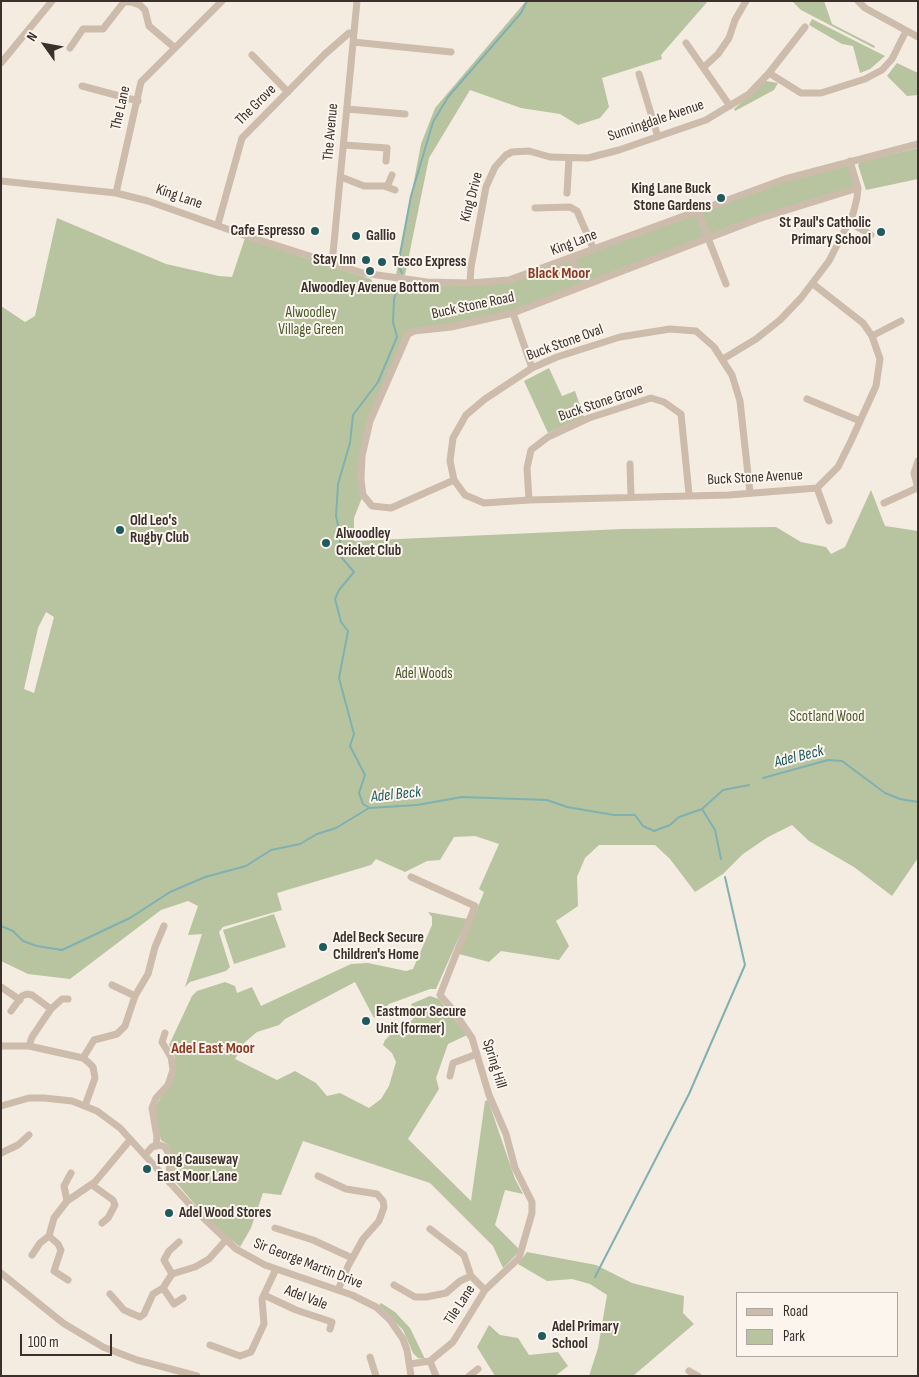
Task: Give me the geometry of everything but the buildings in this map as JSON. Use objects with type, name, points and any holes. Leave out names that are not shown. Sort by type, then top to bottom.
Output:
[{"type":"street","points":[[1,63],[52,1]]},
{"type":"street","name":"The Lane","points":[[116,193],[141,82],[222,1]]},
{"type":"street","name":"The Avenue","points":[[332,264],[357,1]]},
{"type":"street","points":[[704,67],[718,54],[729,38],[734,20],[746,1]]},
{"type":"street","points":[[858,1],[865,8],[918,37]]},
{"type":"street","points":[[70,48],[83,29],[102,29],[124,2],[140,5],[145,10],[149,26],[175,48]]},
{"type":"street","name":"Sunningdale Avenue","points":[[568,158],[588,158],[706,120],[749,94],[769,73],[805,27]]},
{"type":"street","points":[[769,73],[801,93],[821,93],[865,79],[882,70],[892,59],[906,31]]},
{"type":"street","name":"The Grove","points":[[218,224],[242,138],[325,54],[349,33],[354,33]]},
{"type":"street","points":[[353,42],[451,52]]},
{"type":"street","points":[[686,43],[730,106]]},
{"type":"street","points":[[252,55],[288,92]]},
{"type":"street","points":[[639,74],[658,137]]},
{"type":"street","points":[[82,86],[138,101]]},
{"type":"street","points":[[347,109],[405,114]]},
{"type":"street","name":"King Lane","points":[[1,181],[116,193],[148,201],[363,273],[426,282],[470,283],[509,280],[570,260],[696,210],[785,179],[918,144]]},
{"type":"street","points":[[344,145],[388,148],[386,161]]},
{"type":"street","name":"King Drive","points":[[470,283],[470,267],[486,187],[490,175],[500,160],[512,152],[521,151],[568,158]]},
{"type":"street","points":[[566,193],[568,158]]},
{"type":"street","points":[[750,493],[740,401],[732,375],[723,358],[756,340],[780,320],[813,284],[829,261],[849,222],[857,198],[858,188],[850,161]]},
{"type":"street","points":[[387,187],[392,175]]},
{"type":"street","points":[[341,177],[364,186],[387,187],[395,190]]},
{"type":"street","name":"Buck Stone Road","points":[[454,480],[390,508],[372,506],[364,496],[361,480],[368,430],[408,334],[414,331],[451,328],[513,313],[758,219],[858,188]]},
{"type":"street","points":[[535,208],[570,207],[577,211],[594,250]]},
{"type":"street","points":[[696,210],[726,284]]},
{"type":"street","points":[[849,222],[871,235]]},
{"type":"street","points":[[570,260],[586,284]]},
{"type":"street","name":"Buck Stone Avenue","points":[[454,480],[465,495],[484,503],[750,493],[817,488],[838,468],[876,386],[880,359],[872,336],[863,323],[813,284]]},
{"type":"street","points":[[513,313],[532,368]]},
{"type":"street","points":[[872,336],[901,321]]},
{"type":"street","name":"Buck Stone Oval","points":[[454,480],[450,461],[453,438],[466,415],[485,399],[532,368],[557,357],[620,338],[670,329],[696,331],[723,358]]},
{"type":"street","name":"Buck Stone Grove","points":[[529,500],[527,468],[531,450],[548,437],[590,418],[651,398],[664,402],[681,414],[689,494]]},
{"type":"street","points":[[807,399],[860,421]]},
{"type":"street","points":[[884,503],[918,489],[914,473],[918,461]]},
{"type":"street","points":[[630,464],[631,497]]},
{"type":"street","points":[[817,488],[829,521]]},
{"type":"street","name":"Spring Hill","points":[[411,877],[475,906],[440,995],[470,1034],[489,1095],[506,1134],[515,1168],[532,1202],[532,1213],[523,1248]]},
{"type":"street","points":[[83,1058],[94,1040],[98,1037],[112,1036],[122,1031],[135,996],[146,979],[155,947],[164,926]]},
{"type":"street","points":[[112,985],[135,996]]},
{"type":"street","points":[[1,987],[20,1000]]},
{"type":"street","points":[[11,1011],[27,994],[32,995],[51,1009]]},
{"type":"street","points":[[29,1046],[32,1037],[51,1009],[58,1002],[68,999]]},
{"type":"street","points":[[145,1155],[156,1146],[157,1137],[152,1108],[156,1098],[168,1085],[172,1070],[171,1057],[162,1042],[165,1033]]},
{"type":"street","points":[[1,1046],[29,1046],[83,1058],[93,1067],[95,1078],[85,1106]]},
{"type":"street","points":[[450,1076],[453,1063],[477,1054]]},
{"type":"street","name":"Sir George Martin Drive","points":[[1,1106],[29,1098],[68,1100],[85,1106],[114,1123],[225,1241],[253,1260],[369,1303],[390,1320],[403,1339],[410,1364],[411,1376]]},
{"type":"street","points":[[1,1153],[18,1145],[29,1135]]},
{"type":"street","points":[[32,1255],[40,1243],[49,1236],[58,1211],[67,1201],[92,1185],[130,1140]]},
{"type":"street","points":[[156,1146],[164,1147],[169,1154],[170,1183]]},
{"type":"street","points":[[67,1201],[64,1186],[72,1173]]},
{"type":"street","points":[[318,1176],[346,1189],[377,1194],[383,1201],[384,1206],[378,1221],[352,1258],[338,1290]]},
{"type":"street","points":[[92,1185],[113,1200],[115,1204],[108,1218],[102,1223]]},
{"type":"street","points":[[275,1228],[313,1240],[352,1258]]},
{"type":"street","points":[[430,1230],[464,1255],[471,1276],[485,1290]]},
{"type":"street","points":[[49,1236],[58,1244],[60,1250],[54,1263],[54,1271],[68,1280]]},
{"type":"street","points":[[110,1294],[124,1310],[140,1317],[144,1314],[153,1294],[163,1288],[172,1274],[195,1267],[209,1259],[225,1241]]},
{"type":"street","points":[[172,1274],[164,1260],[169,1251],[179,1242]]},
{"type":"street","name":"Tile Lane","points":[[430,1361],[452,1342],[485,1290],[514,1264],[523,1248]]},
{"type":"street","points":[[210,1345],[240,1356],[251,1352],[264,1324],[261,1305],[276,1269]]},
{"type":"street","points":[[1,1273],[48,1312],[103,1347],[137,1360],[197,1376]]},
{"type":"street","points":[[394,1285],[415,1297],[426,1297],[446,1293],[460,1281],[471,1276]]},
{"type":"street","points":[[163,1288],[174,1304],[183,1298]]},
{"type":"street","name":"Adel Vale","points":[[264,1295],[296,1310],[332,1322],[330,1329]]},
{"type":"street","points":[[370,1357],[376,1376]]},
{"type":"street","points":[[410,1364],[430,1361],[436,1376]]},
{"type":"street","points":[[469,1376],[478,1369]]},
{"type":"street","points":[[688,1371],[698,1376]]},
{"type":"green space","points":[[526,1],[708,1],[661,55],[662,59],[602,78],[609,107],[600,118],[578,125],[560,114],[521,108],[470,90],[429,158],[405,275],[396,275],[421,144],[435,108]]},
{"type":"green space","points":[[792,1],[824,1],[832,24],[875,46],[874,48],[801,10]]},
{"type":"green space","points":[[812,19],[885,56],[870,69],[860,73],[853,46],[842,44],[809,25]]},
{"type":"green space","points":[[897,63],[918,73],[918,95],[907,96],[887,76]]},
{"type":"green space","points":[[766,81],[778,83],[774,90],[735,111],[734,109]]},
{"type":"green space","points":[[918,148],[918,179],[866,190],[858,165],[860,162]]},
{"type":"green space","points":[[850,161],[858,188],[758,219],[513,313],[408,334],[370,421],[362,456],[363,495],[354,518],[354,541],[623,529],[776,527],[801,542],[826,547],[831,554],[845,547],[871,490],[885,526],[918,531],[918,858],[892,896],[854,867],[809,841],[792,825],[768,837],[743,854],[723,874],[695,892],[670,859],[655,845],[599,845],[585,858],[577,877],[578,906],[556,921],[569,946],[559,960],[501,951],[489,962],[459,954],[484,892],[479,889],[499,844],[475,836],[454,837],[440,860],[427,861],[405,872],[376,859],[371,865],[277,893],[282,910],[223,927],[219,932],[230,967],[226,971],[190,982],[185,987],[202,934],[188,935],[198,906],[188,901],[161,910],[70,979],[28,974],[1,961],[1,306],[25,322],[35,316],[57,218],[166,264],[219,276],[232,277],[246,235],[299,256],[371,279],[374,286],[408,287],[416,281],[509,280],[697,210]],"holes":[[[46,612],[54,617],[34,693],[24,689],[38,628]]]},
{"type":"green space","points":[[549,368],[562,396],[575,391],[584,417],[548,433],[524,381]]},
{"type":"green space","points":[[428,912],[467,919],[436,989],[430,989],[389,1004],[374,1018],[355,982],[285,1019],[279,1025],[257,1032],[245,1042],[235,1059],[277,1080],[295,1071],[316,1083],[327,1096],[340,1093],[369,1108],[381,1099],[389,1086],[396,1062],[392,1053],[383,1045],[385,1040],[398,1027],[404,1027],[416,1015],[411,1004],[430,996],[439,999],[467,1035],[448,1044],[436,1078],[439,1089],[408,1139],[471,1201],[485,1101],[488,1100],[515,1179],[523,1194],[505,1190],[495,1225],[519,1249],[516,1255],[503,1268],[493,1246],[430,1183],[303,1141],[281,1195],[263,1193],[251,1228],[240,1247],[210,1222],[174,1180],[172,1154],[168,1145],[161,1140],[159,1132],[155,1108],[175,1071],[175,1057],[169,1045],[192,996],[197,991],[225,982],[235,986],[237,993],[252,987],[261,1006],[351,964],[368,963],[406,971],[413,969],[432,925],[432,917]]},
{"type":"green space","points":[[274,914],[286,947],[234,964],[223,930]]},
{"type":"green space","points":[[527,1252],[596,1265],[632,1283],[684,1296],[683,1313],[694,1324],[633,1376],[589,1376],[598,1348],[607,1295],[590,1284],[572,1279],[547,1281],[518,1264]]},
{"type":"green space","points":[[381,1303],[395,1312],[410,1328],[425,1359],[418,1358],[413,1353],[403,1330],[379,1305]]},
{"type":"green space","points":[[489,1325],[500,1335],[518,1338],[529,1355],[558,1352],[568,1366],[555,1376],[495,1376],[477,1347]]},
{"type":"waterway","points":[[402,273],[398,265],[411,196],[433,122],[448,97],[521,13],[527,1]]},
{"type":"waterway","points":[[368,807],[363,804],[359,793],[365,775],[350,746],[354,734],[339,678],[348,631],[341,622],[335,599],[339,590],[354,572],[336,551],[341,539],[336,516],[338,484],[350,443],[353,415],[378,382],[397,337],[393,322],[394,299],[397,290]]},
{"type":"waterway","name":"Adel Beck","points":[[763,778],[828,760],[842,761],[885,793],[900,799],[918,802]]},
{"type":"waterway","name":"Adel Beck","points":[[1,926],[13,931],[23,941],[37,946],[62,950],[130,918],[170,892],[205,877],[246,866],[271,850],[300,844],[317,834],[336,828],[369,808],[417,805],[462,797],[547,800],[567,807],[614,815],[635,815],[643,826],[654,831],[670,825],[679,817],[702,809],[723,790],[749,785]]},
{"type":"waterway","points":[[702,809],[715,830],[721,859]]},
{"type":"waterway","points":[[595,1277],[689,1094],[745,965],[725,877]]},
{"type":"place","name":"King Lane Buck Stone Gardens","points":[[721,198]]},
{"type":"place","name":"Cafe Espresso","points":[[315,231]]},
{"type":"place","name":"St Paul's Catholic Primary School","points":[[881,232]]},
{"type":"place","name":"Gallio","points":[[356,236]]},
{"type":"place","name":"Stay Inn","points":[[366,260]]},
{"type":"place","name":"Tesco Express","points":[[382,262]]},
{"type":"place","name":"Alwoodley Avenue Bottom","points":[[370,271]]},
{"type":"place","name":"Old Leo's Rugby Club","points":[[120,530]]},
{"type":"place","name":"Alwoodley Cricket Club","points":[[326,543]]},
{"type":"place","name":"Adel Beck Secure Children's Home","points":[[323,947]]},
{"type":"place","name":"Eastmoor Secure Unit (former)","points":[[366,1021]]},
{"type":"place","name":"Long Causeway East Moor Lane","points":[[147,1169]]},
{"type":"place","name":"Adel Wood Stores","points":[[169,1213]]},
{"type":"place","name":"Adel Primary School","points":[[542,1336]]},
{"type":"district","name":"Black Moor","points":[[559,274]]},
{"type":"district","name":"Adel East Moor","points":[[213,1049]]},
{"type":"park label","name":"Alwoodley Village Green","points":[[311,322]]},
{"type":"park label","name":"Adel Woods","points":[[424,674]]},
{"type":"park label","name":"Scotland Wood","points":[[827,717]]}]
